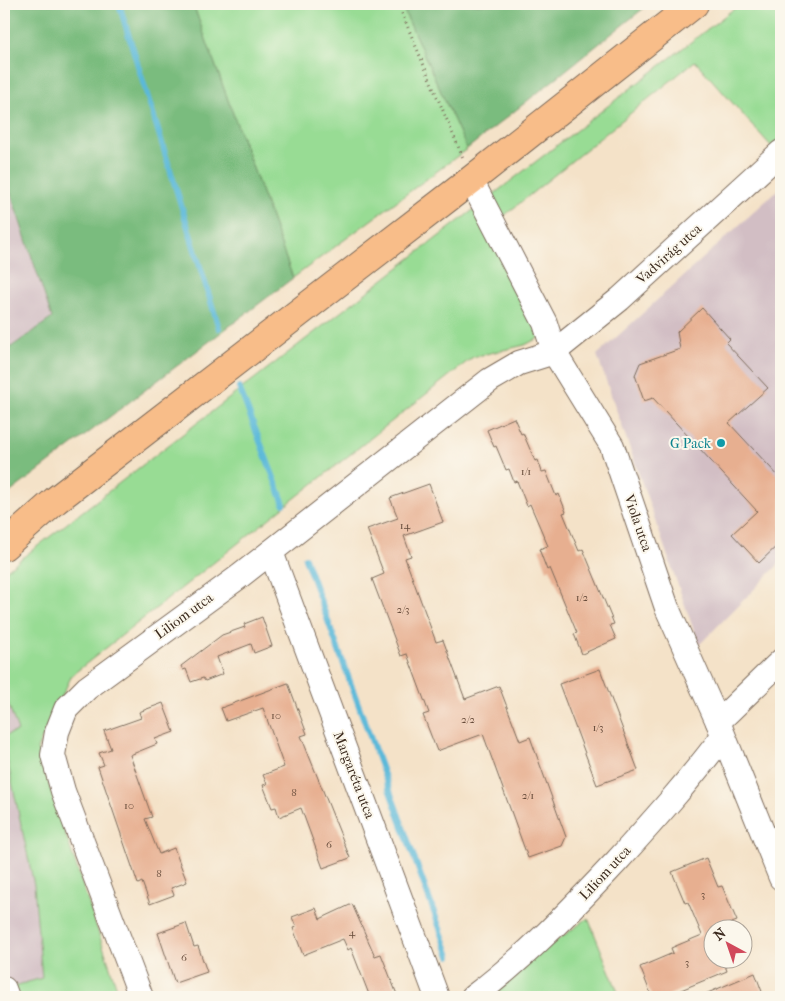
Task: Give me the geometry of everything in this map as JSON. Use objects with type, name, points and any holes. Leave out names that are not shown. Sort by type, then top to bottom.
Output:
[{"type":"main road","points":[[4,546],[56,500],[471,180],[694,4]]},
{"type":"street","name":"Vadvirág utca","points":[[554,352],[620,299],[781,152]]},
{"type":"street","name":"Viola utca","points":[[471,180],[545,323],[554,352],[612,446],[667,608],[720,729],[781,878]]},
{"type":"street","name":"Liliom utca","points":[[141,997],[62,791],[53,755],[57,732],[66,709],[87,688],[271,552],[490,380],[519,363],[554,352]]},
{"type":"street","name":"Margaréta utca","points":[[271,552],[437,997]]},
{"type":"street","points":[[720,729],[781,661]]},
{"type":"street","name":"Liliom utca","points":[[473,997],[501,976],[580,900],[686,785],[720,729]]},
{"type":"street","points":[[4,989],[7,997]]},
{"type":"path","points":[[398,4],[471,180]]},
{"type":"shaded area","points":[[4,173],[52,318],[4,352]]},
{"type":"shaded area","points":[[781,187],[781,562],[699,645],[597,355]]},
{"type":"shaded area","points":[[7,702],[18,731],[4,736],[4,703]]},
{"type":"shaded area","points":[[4,745],[34,885],[42,978],[4,989]]},
{"type":"green space","points":[[4,4],[193,4],[293,278],[4,497],[4,352],[52,318],[4,173]]},
{"type":"green space","points":[[193,4],[401,4],[467,149],[293,278]]},
{"type":"green space","points":[[401,4],[649,4],[467,149]]},
{"type":"green space","points":[[740,4],[781,4],[781,152],[779,155],[695,61],[494,224],[555,329],[525,345],[473,357],[72,675],[37,749],[120,997],[4,997],[4,989],[42,978],[34,885],[4,745],[4,736],[18,731],[8,703],[4,703],[4,572]]},
{"type":"green space","points":[[588,918],[620,997],[479,997]]},
{"type":"building","name":"G Pack","points":[[702,308],[730,339],[726,343],[768,388],[729,423],[781,479],[781,542],[759,563],[732,534],[757,511],[653,398],[644,401],[635,375],[640,363],[680,349],[677,332]]},
{"type":"building","points":[[514,418],[521,434],[523,433],[535,461],[538,460],[542,472],[546,471],[556,496],[559,494],[566,512],[563,513],[579,551],[583,549],[614,624],[610,625],[616,639],[582,654],[574,634],[577,633],[550,568],[547,570],[539,549],[548,546],[530,504],[527,506],[517,481],[514,482],[509,469],[506,470],[487,430]]},
{"type":"building","points":[[429,484],[443,522],[404,536],[411,556],[405,558],[436,642],[443,640],[465,699],[499,686],[520,741],[530,737],[566,837],[562,846],[528,858],[483,734],[437,751],[423,715],[429,713],[407,654],[401,656],[372,579],[384,574],[367,529],[398,518],[390,498]]},
{"type":"building","points":[[262,617],[272,646],[254,653],[251,644],[217,657],[223,674],[205,681],[203,678],[191,682],[186,669],[183,670],[181,666],[222,635],[245,627],[244,624]]},
{"type":"building","points":[[600,669],[638,770],[597,785],[559,684]]},
{"type":"building","points":[[288,683],[307,734],[301,736],[350,858],[323,868],[301,808],[279,817],[276,807],[272,808],[263,785],[267,784],[263,775],[284,767],[263,708],[226,721],[221,708]]},
{"type":"building","points":[[163,703],[174,732],[155,739],[157,744],[130,755],[152,817],[145,819],[159,854],[174,848],[187,882],[171,888],[174,895],[150,904],[142,882],[138,884],[98,767],[104,765],[99,753],[111,749],[104,731],[141,718],[139,712]]},
{"type":"building","points":[[706,858],[718,887],[722,886],[736,918],[702,918],[702,935],[688,902],[685,903],[672,872]]},
{"type":"building","points":[[352,904],[375,956],[381,954],[398,997],[370,997],[351,948],[348,950],[343,939],[303,955],[293,928],[296,927],[292,917],[316,908],[320,919]]},
{"type":"building","points":[[186,923],[194,947],[198,946],[207,972],[175,983],[158,933]]},
{"type":"building","points":[[702,935],[702,968],[726,968],[727,971],[664,997],[652,997],[640,967],[673,953],[671,948]]},
{"type":"building","points":[[755,973],[764,997],[698,997]]},
{"type":"waterway","points":[[119,4],[219,328]]},
{"type":"waterway","points":[[239,387],[284,504]]},
{"type":"waterway","points":[[305,558],[450,956]]},
{"type":"place","name":"G Pack","points":[[721,443]]}]
